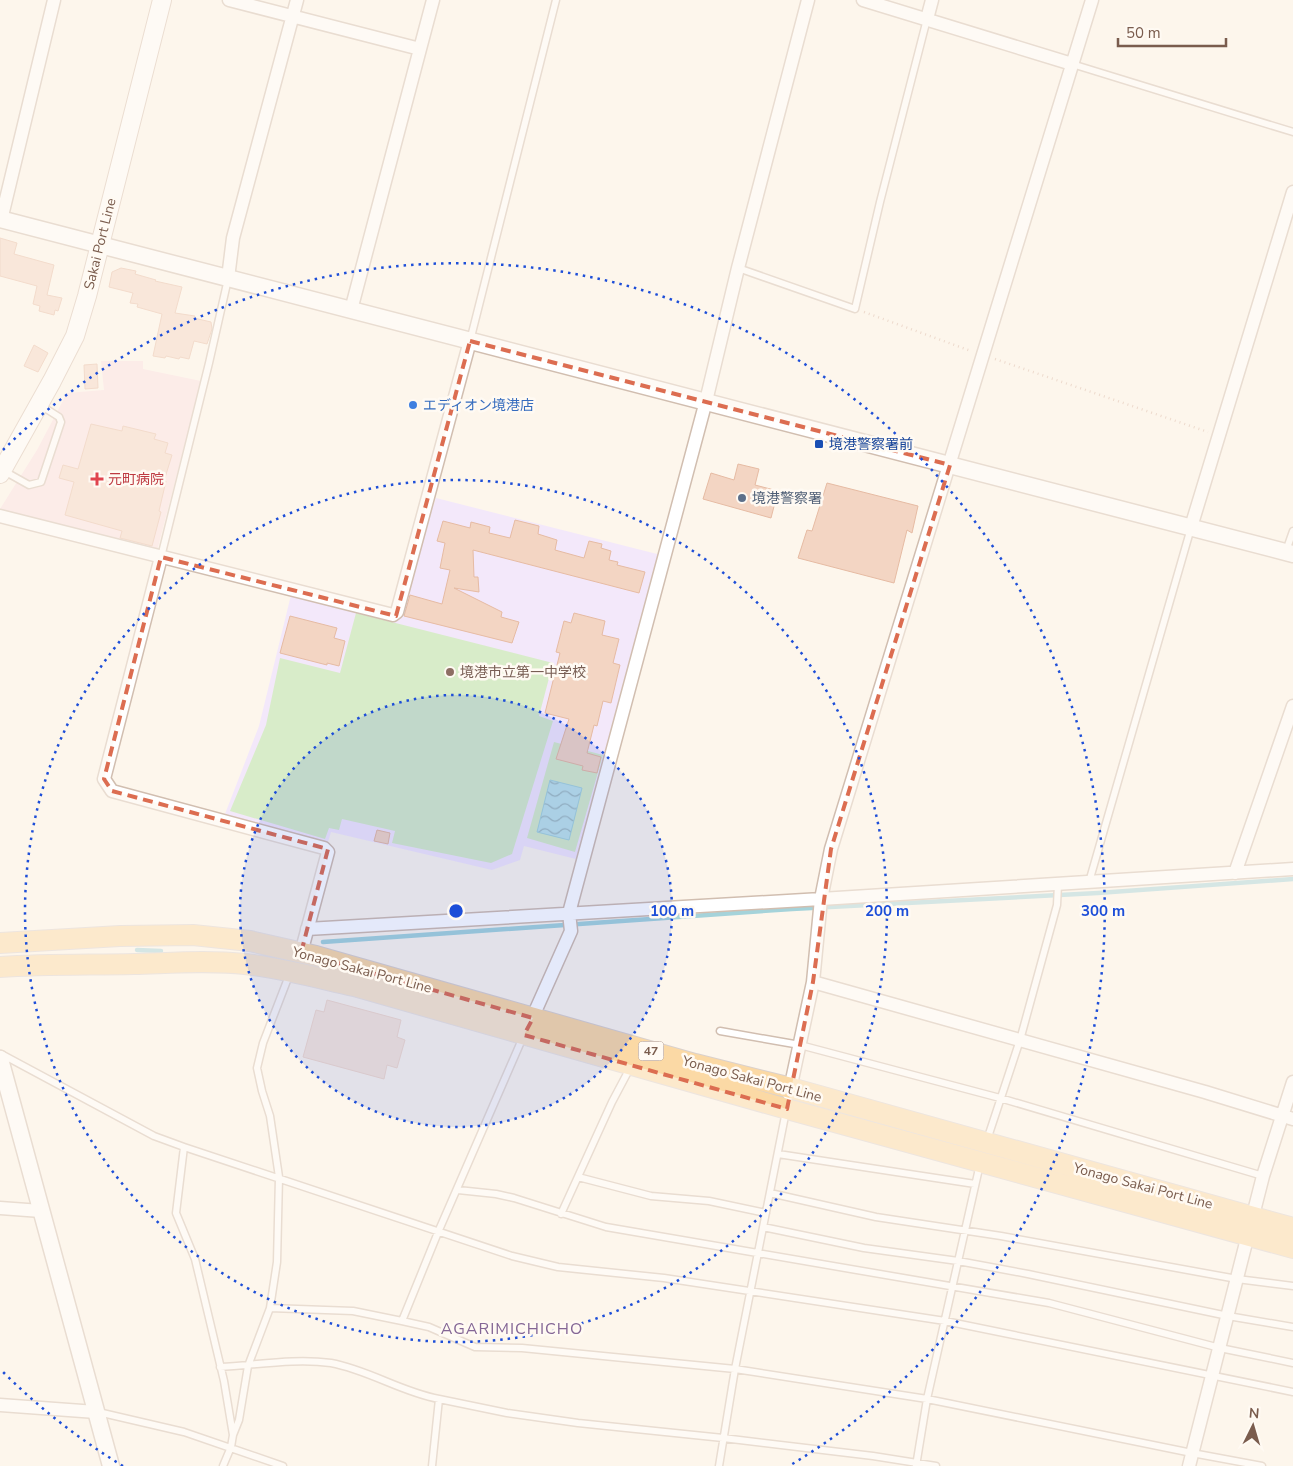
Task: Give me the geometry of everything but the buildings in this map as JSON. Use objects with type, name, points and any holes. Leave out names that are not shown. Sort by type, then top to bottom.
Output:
[{"type":"main road","name":"Sakai Port Line","points":[[1,472],[75,336],[87,296],[162,0]]},
{"type":"main road","name":"Yonago Sakai Port Line","points":[[0,943],[120,936],[193,935],[250,941],[301,953],[529,1026],[632,1065],[786,1109],[983,1152],[1254,1216],[1293,1228]]},
{"type":"main road","name":"Yonago Sakai Port Line","points":[[0,967],[36,964],[193,962],[244,964],[291,971],[791,1088],[983,1152],[1248,1236],[1293,1248]]},
{"type":"street","points":[[54,0],[0,220],[1289,553]]},
{"type":"street","points":[[229,0],[420,49]]},
{"type":"street","points":[[228,278],[233,238],[297,0]]},
{"type":"street","points":[[351,310],[433,0]]},
{"type":"street","points":[[529,1026],[571,931],[569,913],[706,401],[738,268],[808,0]]},
{"type":"street","points":[[863,0],[1072,64]]},
{"type":"street","points":[[927,19],[932,0]]},
{"type":"street","points":[[786,1109],[813,982],[821,899],[831,849],[1092,0]]},
{"type":"street","points":[[1191,527],[1293,192]]},
{"type":"street","points":[[0,516],[393,615],[398,612],[470,341]]},
{"type":"street","points":[[160,557],[104,779],[112,790],[324,848],[328,852],[301,953]]},
{"type":"street","points":[[1235,873],[1293,706]]},
{"type":"street","points":[[307,929],[1293,869]]},
{"type":"street","points":[[813,982],[1205,1092],[1287,1118]]},
{"type":"street","points":[[0,1058],[111,1466]]},
{"type":"street","points":[[1191,1460],[1264,1176],[1287,1118],[1293,1082]]},
{"type":"street","points":[[0,1208],[42,1211]]},
{"type":"street","points":[[0,1405],[96,1412]]},
{"type":"lane","points":[[470,341],[556,0]]},
{"type":"lane","points":[[738,268],[855,309],[880,202],[927,19]]},
{"type":"lane","points":[[1072,64],[1293,132]]},
{"type":"lane","points":[[160,557],[209,363],[228,278]]},
{"type":"lane","points":[[1,472],[29,485],[41,482],[61,422],[59,417],[39,405]]},
{"type":"lane","points":[[1089,882],[1191,527]]},
{"type":"lane","points":[[1289,553],[1293,531]]},
{"type":"lane","points":[[916,1465],[927,1399],[975,1184],[983,1152],[1020,1040],[1057,905],[1058,884]]},
{"type":"lane","points":[[223,1466],[239,1420],[248,1366],[270,1308],[277,1262],[278,1177],[270,1116],[257,1068],[263,1043],[291,971]]},
{"type":"lane","points":[[402,1321],[439,1230],[529,1026]]},
{"type":"lane","points":[[720,1031],[800,1045],[1000,1098],[1264,1176]]},
{"type":"lane","points":[[0,1054],[154,1136],[512,1256],[558,1267],[664,1278],[945,1321],[1293,1392]]},
{"type":"lane","points":[[560,1214],[612,1102],[632,1065]]},
{"type":"lane","points":[[719,1466],[735,1369],[786,1109]]},
{"type":"lane","points":[[184,1147],[176,1213],[195,1259],[220,1367],[233,1434]]},
{"type":"lane","points":[[778,1154],[975,1184]]},
{"type":"lane","points":[[578,1177],[651,1196],[709,1201],[766,1213]]},
{"type":"lane","points":[[458,1190],[514,1198],[606,1227],[1049,1303],[1220,1348],[1293,1363]]},
{"type":"lane","points":[[770,1193],[876,1217],[965,1230],[1237,1279],[1293,1286]]},
{"type":"lane","points":[[763,1227],[864,1248],[1028,1274],[1228,1316],[1293,1327]]},
{"type":"lane","points":[[270,1308],[353,1311],[429,1327],[476,1347],[522,1348],[735,1369],[927,1399],[1191,1460],[1262,1466]]},
{"type":"lane","points":[[220,1367],[301,1361],[332,1364],[372,1374],[421,1396],[507,1413],[578,1423],[873,1456],[916,1465],[936,1466]]},
{"type":"lane","points":[[432,1466],[440,1399]]},
{"type":"lane","points":[[96,1412],[184,1432],[283,1466]]},
{"type":"path","points":[[855,309],[1219,436]]},
{"type":"highlighted area","points":[[470,341],[950,465],[831,849],[813,982],[787,1109],[524,1035],[533,1018],[301,953],[328,849],[112,791],[104,779],[161,557],[396,616]]},
{"type":"shaded area","name":"元町病院","points":[[101,361],[143,361],[143,369],[201,381],[157,551],[0,509],[37,450],[67,393],[104,390]]},
{"type":"shaded area","name":"境港市立第一中学校","points":[[436,498],[661,555],[576,859],[524,846],[520,860],[492,870],[331,832],[328,842],[225,814],[259,726],[291,595],[398,618],[428,507],[433,507]]},
{"type":"green space","points":[[356,613],[553,663],[539,716],[553,721],[512,854],[491,863],[392,843],[395,831],[342,819],[339,830],[329,828],[325,839],[230,811],[266,725],[280,658],[340,673]]},
{"type":"green space","points":[[554,742],[603,755],[575,852],[527,838]]},
{"type":"water","points":[[550,780],[582,788],[569,840],[537,832]]},
{"type":"waterway","points":[[323,942],[792,909],[1098,893],[1293,879]]},
{"type":"waterway","points":[[137,950],[161,951]]},
{"type":"place","name":"エディオン境港店","points":[[413,405]]},
{"type":"place","name":"境港警察署前","points":[[819,444]]},
{"type":"place","name":"元町病院","points":[[97,479]]},
{"type":"place","name":"境港警察署","points":[[742,498]]},
{"type":"place","name":"境港市立第一中学校","points":[[450,672]]},
{"type":"district","name":"AGARIMICHICHO","points":[[512,1329]]}]
